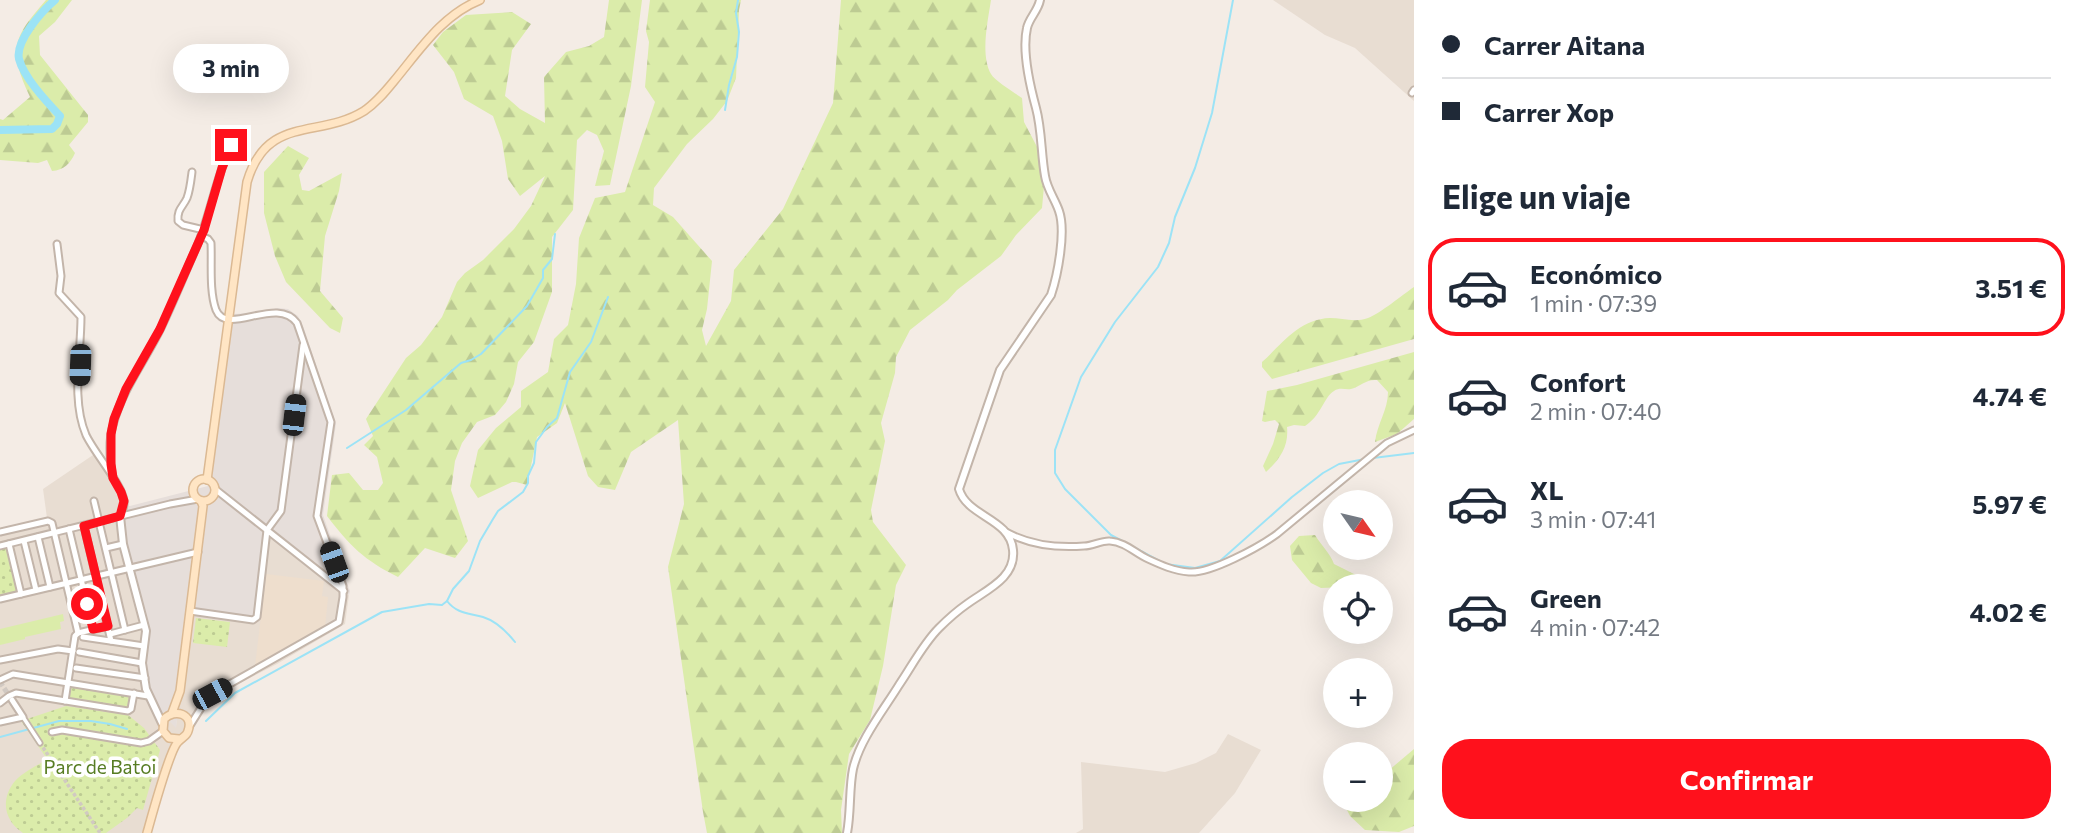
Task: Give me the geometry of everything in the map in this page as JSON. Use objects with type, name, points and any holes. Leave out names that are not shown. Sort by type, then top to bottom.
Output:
[{"type":"main road","points":[[206,478],[247,182],[253,167],[263,151],[286,134],[346,119],[370,107],[442,25],[458,11],[480,0]]},
{"type":"main road","points":[[199,500],[216,491],[206,478]]},
{"type":"main road","points":[[170,758],[169,738],[163,727],[180,691],[198,552],[199,500],[194,485],[206,478]]},
{"type":"main road","points":[[147,833],[170,758],[179,739],[186,735],[187,721],[180,691]]},
{"type":"main road","points":[[171,714],[187,721]]},
{"type":"main road","points":[[169,738],[179,739]]},
{"type":"street","points":[[847,833],[853,771],[868,734],[931,636],[947,619],[990,590],[1006,575],[1014,556],[1013,546],[1006,532],[997,523],[969,506],[959,489],[1000,370],[1051,295],[1055,284],[1062,226],[1059,210],[1046,184],[1037,110],[1030,87],[1026,43],[1027,28],[1040,0]]},
{"type":"street","points":[[113,478],[111,430],[128,385],[157,335],[202,233],[228,151],[241,132]]},
{"type":"street","points":[[187,721],[198,713],[212,694],[339,622],[344,591],[317,516],[331,422],[303,343],[294,319],[284,313],[272,312],[229,320],[222,317],[217,310],[211,241],[178,220],[177,214],[188,196],[192,172]]},
{"type":"street","points":[[57,244],[61,276],[60,295],[81,317],[81,422],[91,446],[123,497],[124,506],[120,516],[123,544],[146,632],[142,663],[146,695],[161,712],[171,714]]},
{"type":"street","points":[[190,611],[255,619],[267,530],[281,511],[303,343]]},
{"type":"street","points":[[1006,532],[1043,545],[1086,546],[1108,540],[1123,544],[1165,567],[1191,573],[1220,565],[1259,546],[1387,443],[1414,430]]},
{"type":"street","points":[[216,491],[344,591]]},
{"type":"street","points":[[0,546],[120,516],[199,500]]},
{"type":"street","points":[[94,501],[125,630]]},
{"type":"street","points":[[0,532],[48,521],[51,523],[80,635]]},
{"type":"street","points":[[84,526],[111,638]]},
{"type":"street","points":[[69,530],[93,629]]},
{"type":"street","points":[[38,537],[50,587]]},
{"type":"street","points":[[24,541],[36,590]]},
{"type":"street","points":[[9,544],[21,594]]},
{"type":"street","points":[[106,548],[123,544]]},
{"type":"street","points":[[0,599],[198,552]]},
{"type":"street","points":[[111,638],[125,630],[144,625]]},
{"type":"street","points":[[65,701],[76,652],[75,635],[108,626]]},
{"type":"street","points":[[80,635],[111,638],[144,646]]},
{"type":"street","points":[[0,660],[58,649],[142,663]]},
{"type":"street","points":[[13,674],[15,657]]},
{"type":"street","points":[[76,668],[145,678]]},
{"type":"street","points":[[0,680],[13,674],[146,695]]},
{"type":"street","points":[[0,704],[13,697],[65,701],[128,711],[131,709],[134,693]]},
{"type":"street","points":[[13,697],[40,743]]},
{"type":"street","points":[[52,732],[62,730],[141,743],[149,741],[163,727],[153,704]]},
{"type":"street","points":[[0,722],[23,717]]},
{"type":"shaded area","points":[[1273,0],[1414,0],[1414,101],[1355,48],[1325,35]]},
{"type":"shaded area","points":[[278,308],[288,309],[298,316],[303,326],[336,424],[323,515],[350,591],[349,595],[268,531],[256,620],[190,612],[176,728],[150,701],[142,663],[145,634],[120,523],[126,507],[208,486],[232,314],[256,313]]},
{"type":"shaded area","points":[[96,453],[113,478],[125,488],[126,507],[176,726],[190,611],[267,530],[349,595],[345,624],[213,697],[194,725],[190,738],[170,760],[149,833],[0,833],[0,530],[47,518],[43,489]]},
{"type":"shaded area","points":[[266,574],[324,581],[322,596],[328,597],[325,627],[255,666]]},
{"type":"shaded area","points":[[1228,734],[1261,750],[1235,793],[1199,833],[1076,833],[1083,829],[1081,762],[1165,772],[1196,763],[1216,753]]},
{"type":"green space","points":[[46,0],[72,0],[55,22],[39,36],[40,55],[88,115],[88,122],[69,145],[75,153],[71,160],[63,168],[52,171],[47,160],[38,163],[0,160],[0,119],[3,120],[30,97],[18,67],[17,45],[26,25]]},
{"type":"green space","points":[[609,0],[642,0],[631,86],[610,185],[595,186],[604,151],[597,135],[587,130],[577,140],[573,210],[552,237],[552,292],[534,342],[518,362],[514,384],[506,402],[495,415],[477,422],[462,443],[455,461],[451,490],[468,541],[455,558],[425,548],[398,577],[358,551],[327,516],[332,475],[349,473],[363,490],[378,490],[383,483],[377,457],[364,445],[373,436],[366,419],[406,358],[421,345],[442,317],[457,282],[514,229],[531,206],[545,176],[520,196],[508,179],[502,141],[493,116],[464,99],[454,72],[433,45],[443,32],[466,15],[512,12],[531,24],[512,50],[505,96],[520,109],[545,123],[544,77],[566,52],[589,46],[604,37]]},
{"type":"green space","points":[[650,0],[741,0],[736,78],[727,101],[687,144],[654,188],[653,205],[673,217],[712,261],[702,330],[706,346],[731,301],[734,270],[783,209],[833,103],[841,0],[991,0],[986,37],[988,66],[997,80],[1022,98],[1024,122],[1046,164],[1042,208],[1016,235],[1001,256],[910,330],[896,357],[895,373],[881,423],[885,441],[871,510],[873,522],[906,565],[896,585],[883,666],[870,720],[849,754],[841,810],[842,833],[707,833],[668,567],[684,504],[678,420],[631,452],[615,490],[598,487],[588,476],[565,403],[557,423],[537,437],[527,485],[512,482],[478,498],[470,486],[478,450],[496,428],[521,407],[521,391],[548,372],[554,339],[568,325],[576,284],[579,238],[595,198],[625,192],[655,102],[645,87],[649,42],[646,31]]},
{"type":"green space","points":[[288,146],[309,158],[299,175],[302,190],[309,191],[342,173],[325,236],[320,291],[343,318],[340,333],[330,328],[286,282],[275,256],[264,213],[264,172]]},
{"type":"green space","points":[[1414,287],[1414,339],[1272,379],[1262,367],[1262,362],[1284,340],[1309,323],[1330,318],[1368,318]]},
{"type":"green space","points":[[1414,352],[1414,419],[1397,434],[1375,442],[1388,392],[1377,380],[1351,389],[1338,389],[1305,426],[1287,427],[1287,440],[1282,452],[1266,472],[1263,466],[1279,424],[1275,420],[1262,421],[1267,391]]},
{"type":"green space","points":[[1315,535],[1323,546],[1323,560],[1332,560],[1334,564],[1354,574],[1323,574],[1323,588],[1311,583],[1292,560],[1290,546],[1299,536]]},
{"type":"green space","points":[[6,546],[19,590],[18,593],[0,597],[0,548]]},
{"type":"green space","points":[[63,614],[61,629],[0,645],[0,629]]},
{"type":"green space","points":[[196,618],[230,622],[227,647],[193,643]]},
{"type":"green space","points":[[71,685],[131,695],[129,708],[68,700]]},
{"type":"green space","name":"Parc de Batoi","points":[[66,706],[128,715],[144,728],[160,750],[143,810],[137,808],[106,833],[23,833],[8,816],[7,795],[18,778],[47,759],[21,721]]},
{"type":"green space","points":[[1414,749],[1414,826],[1399,832],[1365,830],[1348,812],[1393,812],[1393,767]]},
{"type":"waterway","points":[[0,130],[52,129],[57,124],[60,116],[36,89],[19,59],[25,35],[55,0]]},
{"type":"waterway","points":[[725,110],[737,57],[738,0]]},
{"type":"waterway","points":[[1233,0],[1212,113],[1195,168],[1175,217],[1169,243],[1158,267],[1115,322],[1081,377],[1055,450],[1055,473],[1065,489],[1111,535],[1165,564],[1195,568],[1220,561],[1323,473],[1339,464],[1365,459]]},
{"type":"waterway","points":[[347,448],[406,410],[461,363],[481,354],[527,306],[543,278],[543,270],[552,259],[555,234]]},
{"type":"waterway","points":[[206,721],[235,693],[382,612],[429,604],[442,605],[447,601],[453,589],[469,571],[480,541],[498,511],[523,492],[528,483],[536,442],[557,418],[570,372],[591,342],[608,297]]},
{"type":"waterway","points":[[1373,458],[1414,453]]},
{"type":"waterway","points":[[447,601],[459,611],[492,621],[515,642]]},
{"type":"waterway","points":[[0,737],[59,721],[91,721],[127,729]]},
{"type":"tunnel","points":[[0,682],[10,697]]},
{"type":"tunnel","points":[[40,743],[100,833]]},
{"type":"route","points":[[87,604],[93,629],[108,626],[84,526],[120,516],[123,510],[122,494],[111,471],[111,434],[114,419],[126,389],[160,329],[204,230],[231,145]]}]
